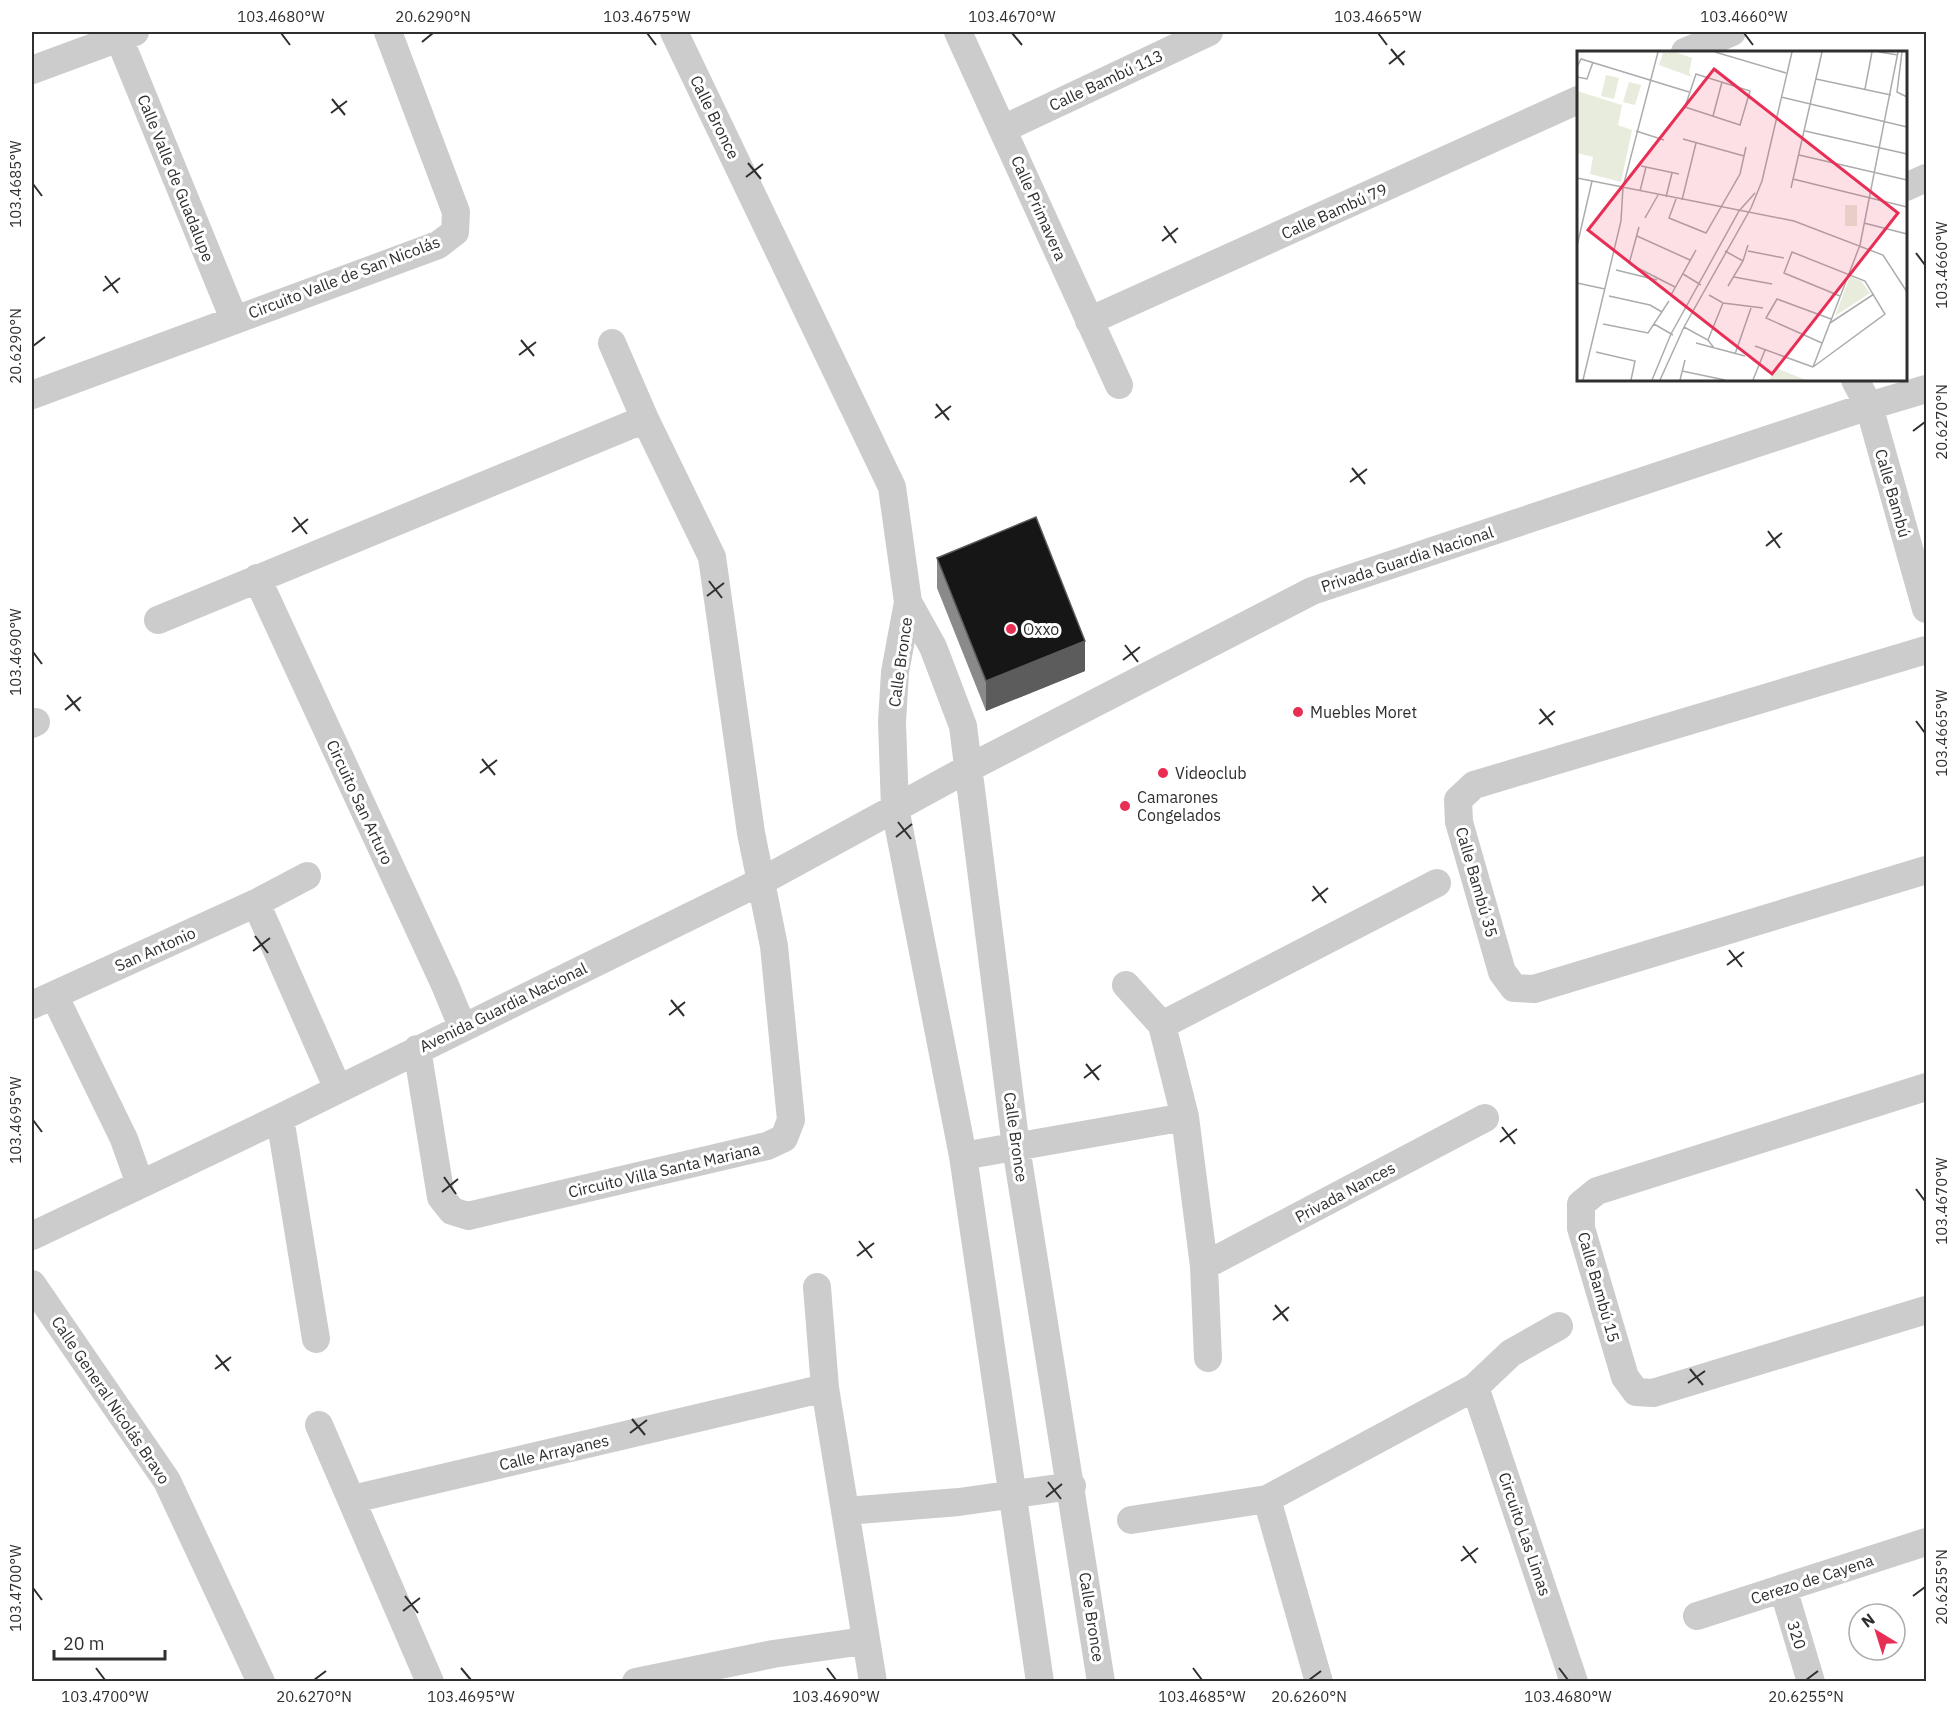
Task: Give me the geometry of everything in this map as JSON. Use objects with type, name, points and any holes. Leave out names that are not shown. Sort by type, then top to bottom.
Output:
[{"type":"street","name":"Circuito Valle de San Nicolás","points":[[32,395],[438,245],[455,232],[456,212],[388,32]]},
{"type":"street","name":"Calle Bronce","points":[[674,32],[892,487],[908,602],[895,672],[892,722],[895,808],[963,1156],[1040,1682]]},
{"type":"street","name":"Calle Primavera","points":[[958,32],[1119,385]]},
{"type":"street","name":"Calle Bambú 113","points":[[1003,129],[1209,32]]},
{"type":"street","points":[[1676,32],[1686,51]]},
{"type":"street","points":[[1688,51],[1732,32]]},
{"type":"street","name":"Calle Valle de Guadalupe","points":[[127,35],[234,319]]},
{"type":"street","points":[[32,70],[127,35]]},
{"type":"street","name":"Calle Bambú 79","points":[[1089,321],[1577,100]]},
{"type":"street","points":[[1907,186],[1926,178]]},
{"type":"street","points":[[612,343],[645,419],[712,557],[751,833],[762,881]]},
{"type":"street","name":"Calle Bambú","points":[[1855,381],[1869,406],[1926,609]]},
{"type":"street","name":"Privada Guardia Nacional","points":[[969,768],[1312,591],[1926,389]]},
{"type":"street","points":[[158,620],[645,419]]},
{"type":"street","name":"Circuito San Arturo","points":[[256,578],[462,1026]]},
{"type":"street","name":"Calle Bronce","points":[[908,602],[933,647],[963,726],[1016,1147],[1072,1486],[1101,1682]]},
{"type":"street","name":"Calle Bambú 35","points":[[1926,650],[1474,785],[1458,800],[1459,822],[1502,972],[1514,988],[1534,989],[1926,870]]},
{"type":"street","name":"Avenida Guardia Nacional","points":[[32,1236],[280,1118],[462,1026],[762,881],[969,768]]},
{"type":"street","name":"San Antonio","points":[[140,1184],[124,1139],[43,1000],[256,903],[308,876]]},
{"type":"street","name":"Circuito Villa Santa Mariana","points":[[417,1049],[441,1197],[452,1211],[468,1216],[767,1146],[784,1138],[791,1120],[774,946],[762,881]]},
{"type":"street","points":[[1162,1025],[1437,883]]},
{"type":"street","points":[[256,903],[338,1089]]},
{"type":"street","points":[[1126,985],[1162,1025],[1185,1117],[1204,1266],[1208,1358]]},
{"type":"street","name":"Calle Bambú 15","points":[[1926,1088],[1597,1191],[1581,1204],[1581,1228],[1625,1377],[1636,1392],[1653,1393],[1926,1310]]},
{"type":"street","points":[[963,1156],[1185,1117]]},
{"type":"street","points":[[280,1118],[316,1340]]},
{"type":"street","name":"Privada Nances","points":[[1204,1266],[1485,1118]]},
{"type":"street","name":"Calle General Nicolás Bravo","points":[[32,1284],[167,1481],[261,1682]]},
{"type":"street","points":[[817,1287],[825,1388],[846,1511],[864,1641],[873,1682]]},
{"type":"street","points":[[1131,1520],[1267,1499],[1475,1387],[1511,1353],[1559,1326]]},
{"type":"street","name":"Circuito Las Limas","points":[[1475,1387],[1574,1682]]},
{"type":"street","name":"Calle Arrayanes","points":[[353,1499],[825,1388]]},
{"type":"street","points":[[319,1425],[353,1499],[430,1682]]},
{"type":"street","points":[[846,1511],[1014,1495],[1072,1486]]},
{"type":"street","points":[[1267,1499],[1319,1682]]},
{"type":"street","name":"Cerezo de Cayena","points":[[1697,1616],[1926,1542]]},
{"type":"street","name":"320","points":[[1783,1588],[1811,1682]]},
{"type":"street","points":[[636,1682],[774,1654],[864,1641]]},
{"type":"street","points":[[713,1682],[774,1654]]},
{"type":"building","name":"Oxxo","points":[[1036,517],[1085,641],[986,681],[937,558]]},
{"type":"place","name":"Oxxo","points":[[1011,629]]},
{"type":"place","name":"Muebles Moret","points":[[1298,712]]},
{"type":"place","name":"Videoclub","points":[[1163,773]]},
{"type":"place","name":"Camarones Congelados","points":[[1125,806]]}]
